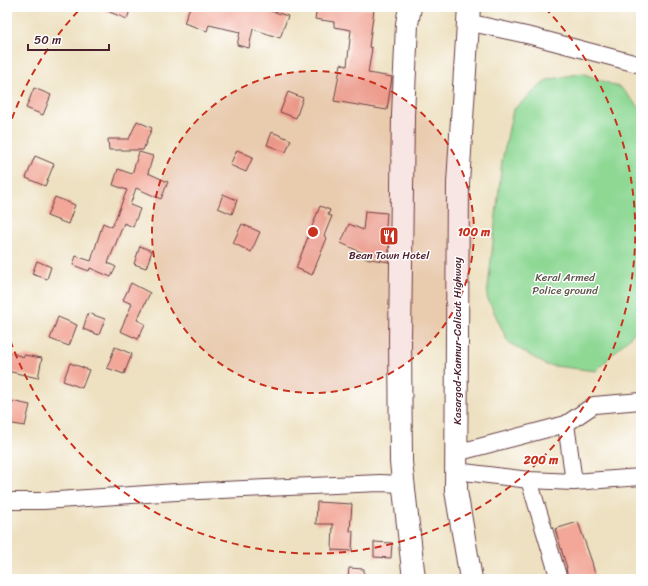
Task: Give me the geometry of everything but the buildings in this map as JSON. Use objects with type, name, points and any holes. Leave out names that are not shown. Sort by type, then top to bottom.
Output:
[{"type":"highway","points":[[410,7],[407,24],[403,122],[400,339],[402,484],[414,579]]},
{"type":"highway","name":"Kasargod-Kannur-Calicut Highway","points":[[468,14],[458,184],[456,491],[470,579]]},
{"type":"street","points":[[468,14],[531,36],[641,65]]},
{"type":"street","points":[[456,462],[566,424],[594,405],[641,401]]},
{"type":"street","points":[[566,424],[574,482]]},
{"type":"street","points":[[456,462],[529,480],[574,482],[641,477]]},
{"type":"street","points":[[529,480],[559,579]]},
{"type":"street","points":[[7,501],[42,501],[168,493],[380,483],[402,484]]},
{"type":"green space","name":"Keral Armed Police ground","points":[[582,73],[621,88],[641,109],[641,308],[636,331],[596,371],[546,365],[508,342],[487,297],[502,161],[513,110],[547,80]]},
{"type":"place","name":"Bean Town Hotel","points":[[389,236]]}]
